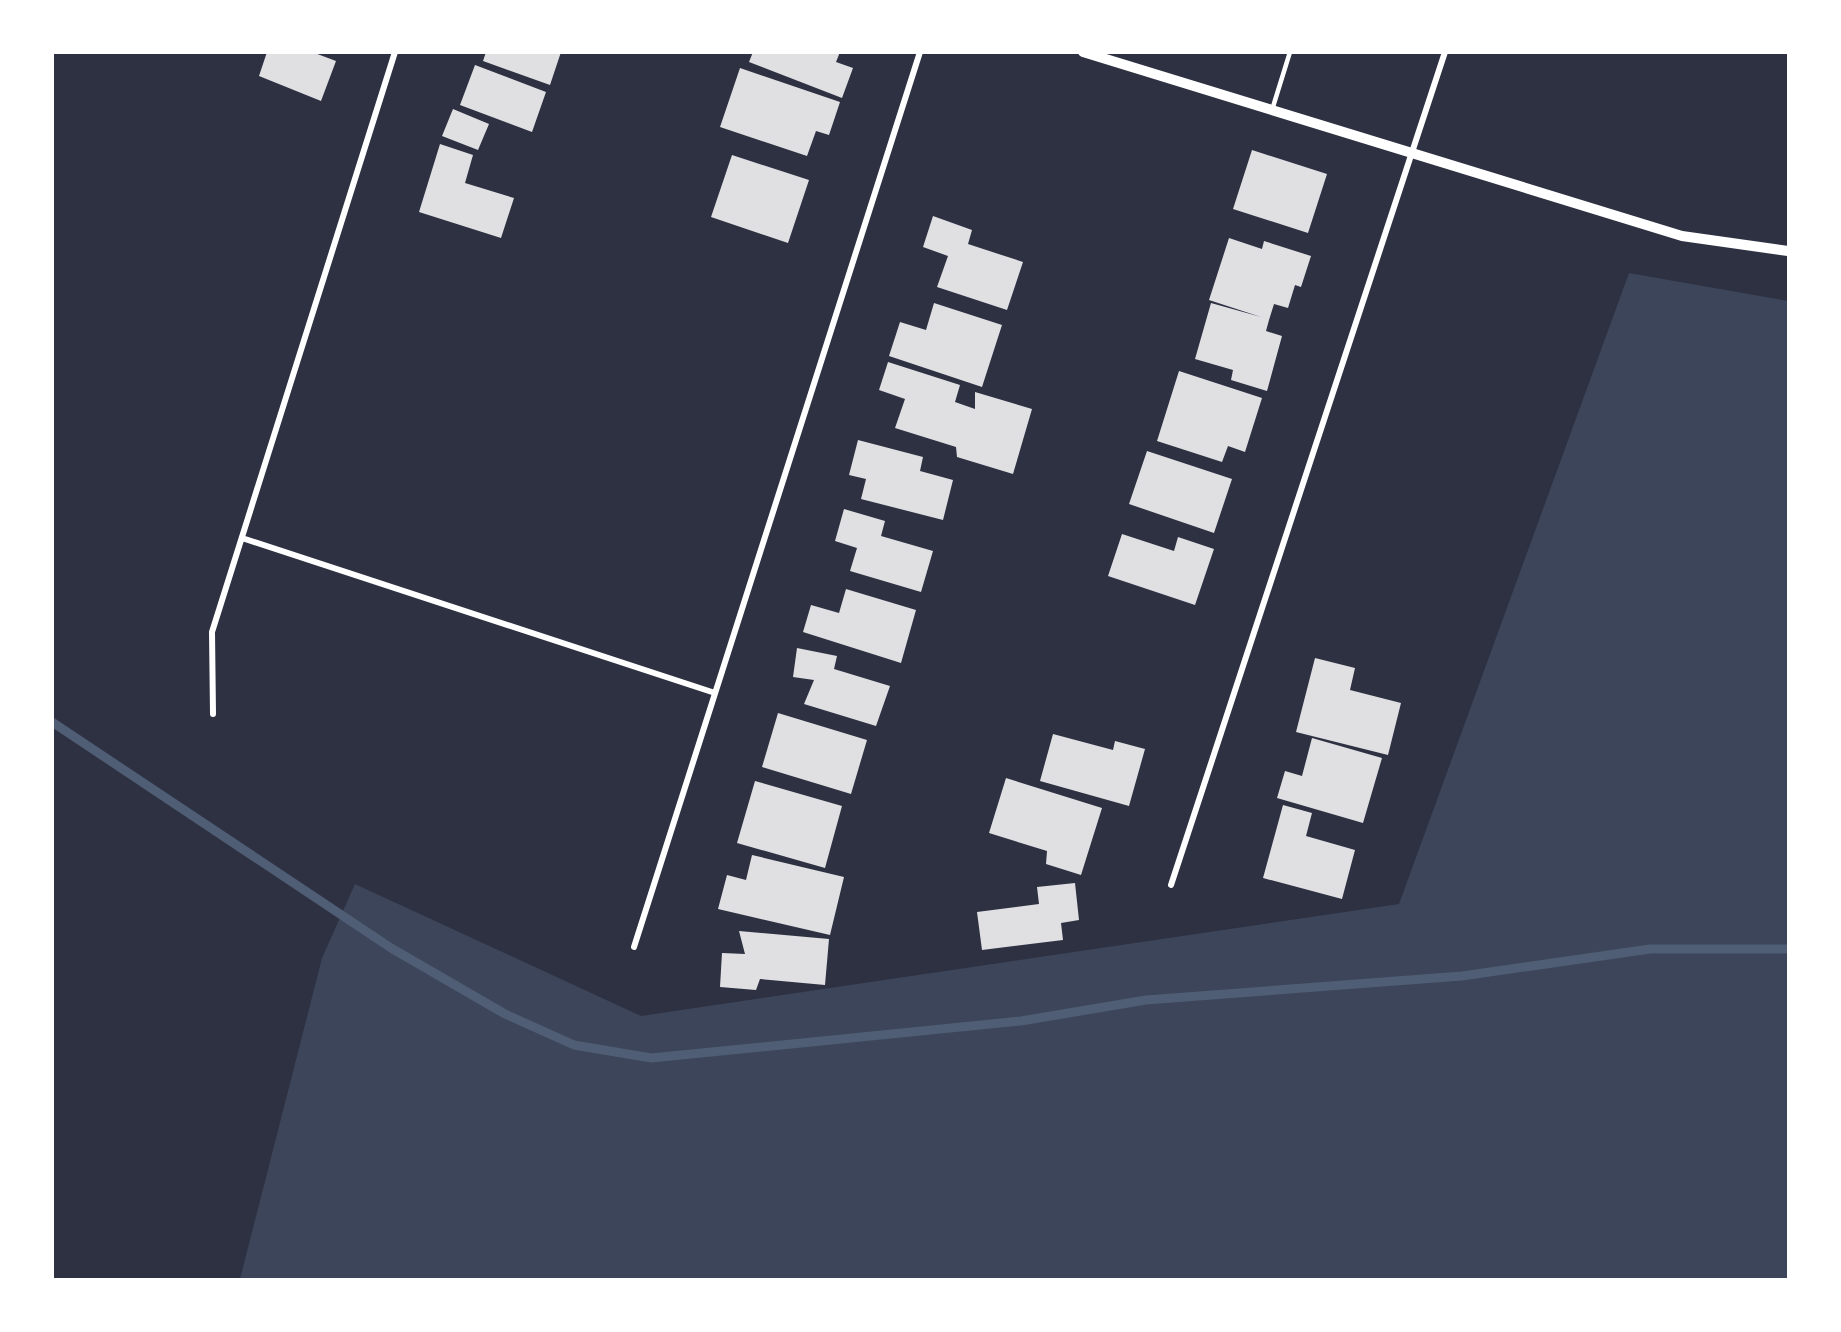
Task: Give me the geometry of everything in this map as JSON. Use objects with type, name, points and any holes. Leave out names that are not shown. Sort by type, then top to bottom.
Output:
[{"type":"street","points":[[213,714],[212,632],[395,52]]},
{"type":"street","points":[[634,947],[920,52]]},
{"type":"street","points":[[1083,52],[1682,236],[1788,251]]},
{"type":"street","points":[[1171,885],[1445,52]]},
{"type":"street","points":[[243,538],[716,693]]},
{"type":"lane","points":[[1272,111],[1290,52]]},
{"type":"shaded area","points":[[1629,273],[1788,301],[1788,1279],[240,1279],[322,958],[355,884],[641,1016],[1399,904]]},
{"type":"building","points":[[267,52],[312,52],[336,61],[321,101],[259,76]]},
{"type":"building","points":[[486,52],[561,52],[550,85],[483,61]]},
{"type":"building","points":[[753,52],[840,52],[836,62],[853,68],[842,98],[749,62]]},
{"type":"building","points":[[475,65],[546,92],[532,132],[460,105]]},
{"type":"building","points":[[740,68],[840,102],[829,135],[816,131],[807,156],[720,127]]},
{"type":"building","points":[[453,109],[489,124],[478,150],[442,136]]},
{"type":"building","points":[[440,144],[473,155],[465,183],[514,198],[501,238],[419,212]]},
{"type":"building","points":[[1252,150],[1327,174],[1308,233],[1233,209]]},
{"type":"building","points":[[732,155],[809,180],[788,243],[711,217]]},
{"type":"building","points":[[933,216],[972,230],[968,244],[1023,262],[1007,310],[937,287],[948,256],[923,247]]},
{"type":"building","points":[[1229,238],[1262,249],[1264,241],[1311,256],[1301,287],[1295,285],[1288,308],[1274,304],[1266,331],[1282,336],[1267,391],[1231,380],[1233,370],[1195,359],[1211,303],[1261,317],[1209,300]]},
{"type":"building","points":[[934,303],[1002,325],[982,387],[889,356],[900,322],[926,330]]},
{"type":"building","points":[[888,362],[960,385],[955,402],[975,409],[975,392],[1032,409],[1013,474],[957,457],[956,447],[895,428],[905,399],[879,390]]},
{"type":"building","points":[[1179,371],[1262,398],[1245,452],[1228,446],[1222,462],[1157,441]]},
{"type":"building","points":[[858,440],[923,457],[920,471],[953,480],[943,520],[861,499],[866,479],[849,475]]},
{"type":"building","points":[[1147,451],[1232,479],[1214,533],[1129,504]]},
{"type":"building","points":[[844,509],[885,521],[881,536],[933,551],[921,592],[850,571],[857,548],[835,541]]},
{"type":"building","points":[[1122,534],[1174,551],[1178,537],[1214,549],[1195,605],[1108,576]]},
{"type":"building","points":[[846,589],[916,610],[901,663],[803,632],[811,605],[839,613]]},
{"type":"building","points":[[797,648],[837,656],[834,669],[890,686],[876,726],[804,704],[814,680],[793,677]]},
{"type":"building","points":[[1315,658],[1355,668],[1350,690],[1401,703],[1388,755],[1296,732]]},
{"type":"building","points":[[778,713],[867,740],[851,794],[762,767]]},
{"type":"building","points":[[1053,734],[1113,750],[1115,741],[1145,749],[1129,806],[1040,781]]},
{"type":"building","points":[[1312,738],[1382,758],[1363,823],[1277,798],[1285,771],[1302,776]]},
{"type":"building","points":[[1006,778],[1102,808],[1081,875],[1046,864],[1047,851],[989,833]]},
{"type":"building","points":[[755,781],[842,806],[825,868],[737,843]]},
{"type":"building","points":[[1283,805],[1312,813],[1306,836],[1355,850],[1342,899],[1263,878]]},
{"type":"building","points":[[752,855],[844,877],[830,935],[718,909],[727,875],[746,880]]},
{"type":"building","points":[[1075,883],[1079,920],[1061,923],[1063,940],[982,950],[977,912],[1039,904],[1037,887]]},
{"type":"building","points":[[739,931],[829,939],[825,985],[760,979],[756,990],[720,987],[722,953],[745,954]]},
{"type":"waterway","points":[[52,722],[391,948],[505,1014],[574,1045],[651,1058],[1021,1021],[1146,1000],[1462,976],[1650,949],[1788,949]]}]
